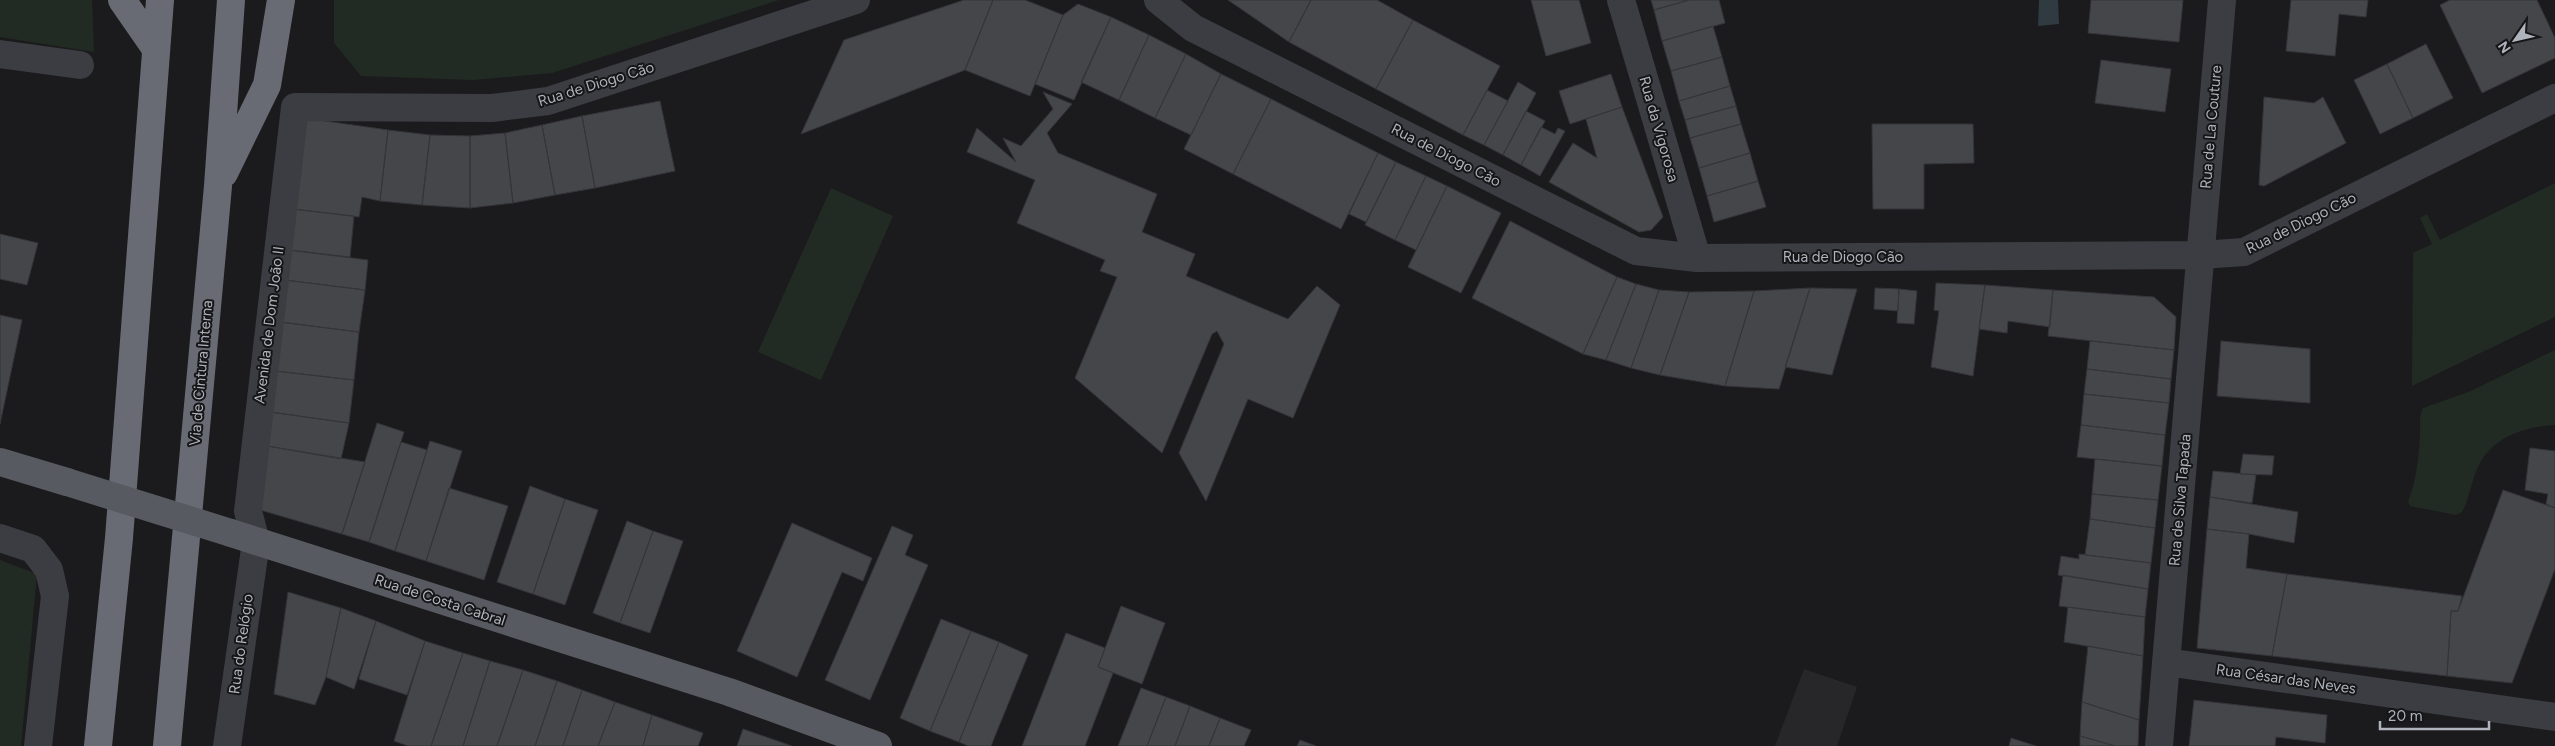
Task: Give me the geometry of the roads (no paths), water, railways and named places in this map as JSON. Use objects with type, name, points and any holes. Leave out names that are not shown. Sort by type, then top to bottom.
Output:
[{"type":"highway","points":[[122,0],[156,49]]},
{"type":"highway","points":[[98,746],[118,538],[160,0]]},
{"type":"highway","name":"Via de Cintura Interna","points":[[167,746],[218,186],[230,0]]},
{"type":"highway","points":[[218,186],[267,85],[281,0]]},
{"type":"main road","name":"Rua de Costa Cabral","points":[[0,462],[729,692],[878,746]]},
{"type":"street","name":"Rua de Diogo Cão","points":[[295,107],[492,108],[548,101],[856,0]]},
{"type":"street","name":"Rua de Diogo Cão","points":[[1158,0],[1194,28],[1636,251],[1697,258],[2202,255],[2244,252],[2555,98]]},
{"type":"street","name":"Rua da Vigorosa","points":[[1621,0],[1697,258]]},
{"type":"street","name":"Rua de La Couture","points":[[2202,255],[2222,0]]},
{"type":"street","points":[[0,54],[80,65]]},
{"type":"street","name":"Avenida de Dom João II","points":[[244,538],[295,107]]},
{"type":"street","name":"Rua de Silva Tapada","points":[[2159,746],[2202,255]]},
{"type":"street","points":[[0,538],[33,549],[49,570],[55,596],[38,746]]},
{"type":"street","name":"Rua do Relógio","points":[[227,746],[244,538]]},
{"type":"street","name":"Rua César das Neves","points":[[2166,662],[2555,717]]}]
